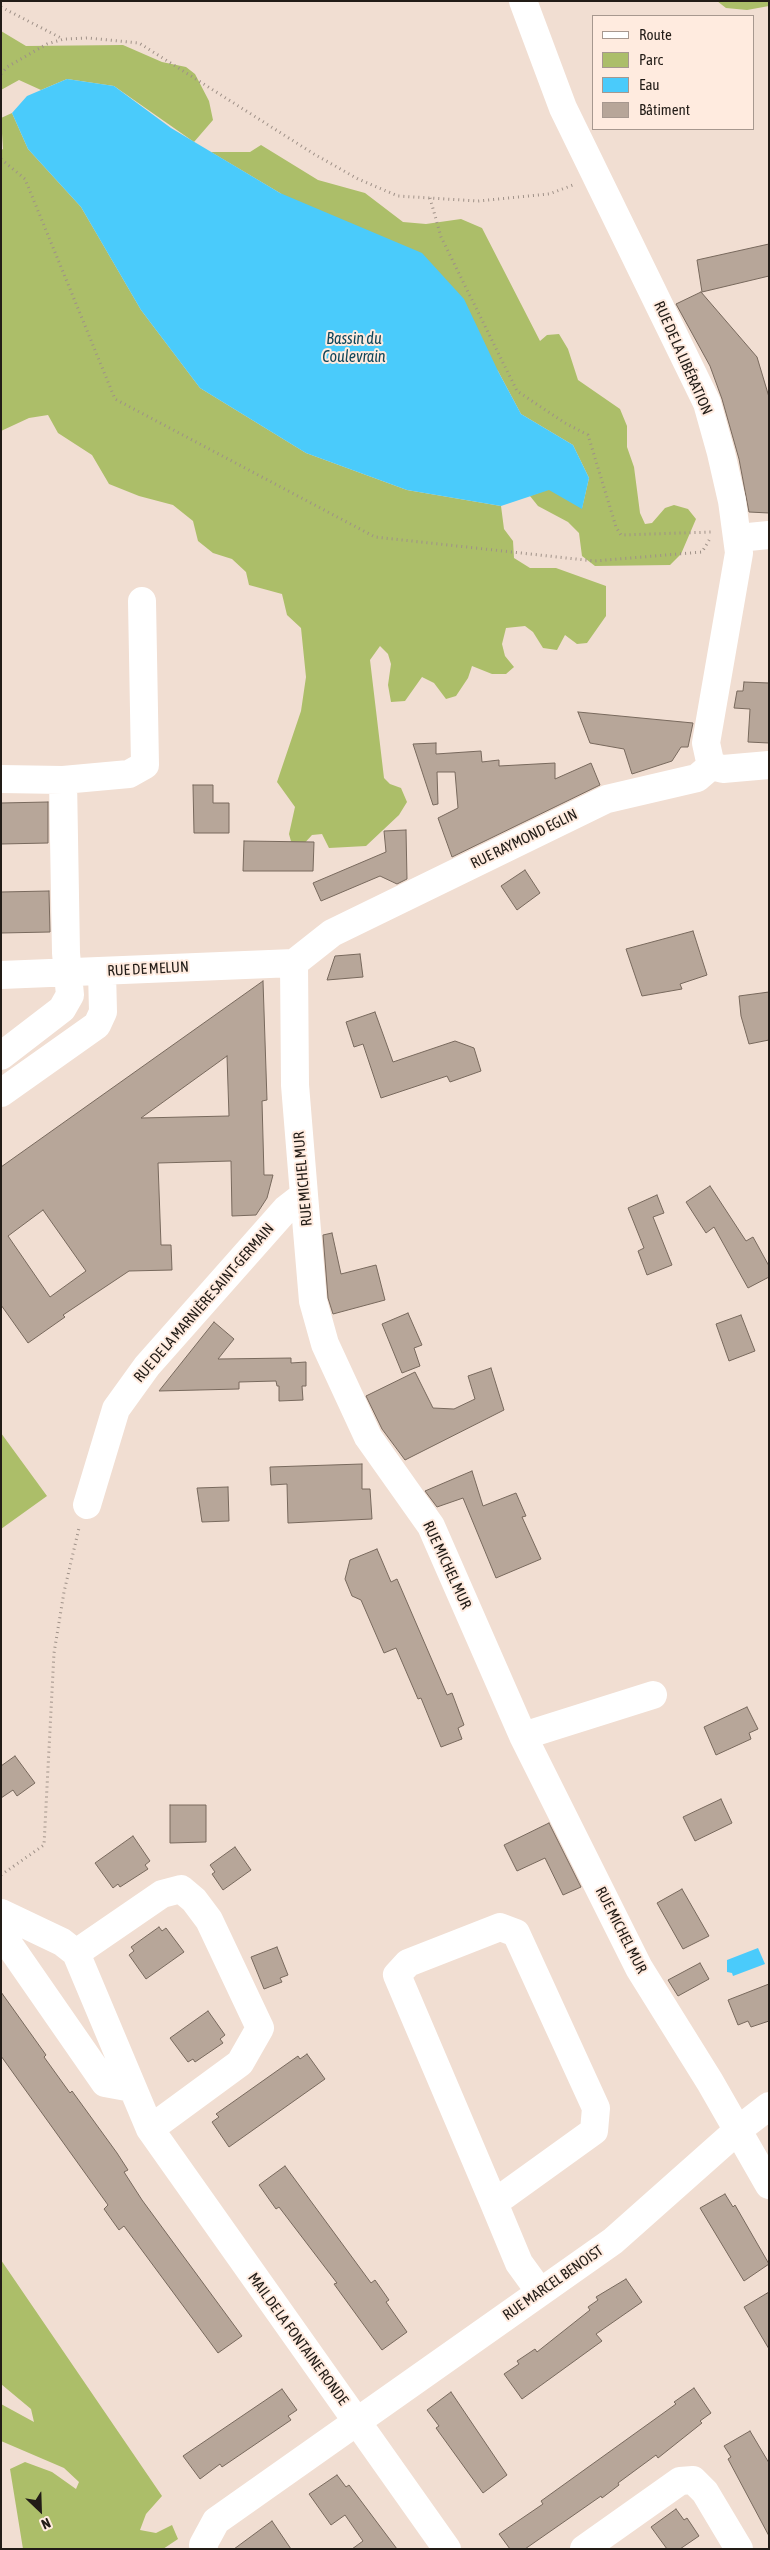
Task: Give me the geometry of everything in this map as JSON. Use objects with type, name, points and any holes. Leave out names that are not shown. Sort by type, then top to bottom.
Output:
[{"type":"street","name":"RUE DE LA LIBÉRATION","points":[[523,1],[563,108],[707,403],[721,453],[740,553],[706,744],[711,766]]},
{"type":"street","points":[[738,538],[769,535]]},
{"type":"street","points":[[1,779],[63,780],[128,774],[145,765],[142,601]]},
{"type":"street","points":[[711,766],[724,769],[769,765]]},
{"type":"street","name":"RUE RAYMOND EGLIN","points":[[294,963],[332,933],[607,799],[698,778],[711,766]]},
{"type":"street","points":[[1,1056],[62,1009],[70,996],[63,780]]},
{"type":"street","name":"RUE DE MELUN","points":[[1,975],[294,963]]},
{"type":"street","name":"RUE MICHEL MUR","points":[[294,963],[295,1085],[313,1301],[325,1344],[368,1437],[431,1526],[523,1736],[639,1968],[738,2130],[769,2185]]},
{"type":"street","points":[[1,1093],[97,1025],[103,1012],[102,972]]},
{"type":"street","name":"RUE DE LA MARNIÈRE SAINT-GERMAIN","points":[[87,1505],[116,1409],[160,1351],[286,1209],[304,1195]]},
{"type":"street","points":[[523,1736],[653,1695]]},
{"type":"street","points":[[1,1913],[62,1942],[76,1953],[162,1894],[181,1889],[194,1900],[209,1920],[260,2028],[240,2063],[150,2129]]},
{"type":"street","points":[[494,2203],[594,2131],[596,2108],[516,1933],[500,1927],[408,1963],[397,1975],[519,2262],[540,2292]]},
{"type":"street","points":[[1,1933],[104,2083],[132,2088]]},
{"type":"street","name":"MAIL DE LA FONTAINE RONDE","points":[[76,1953],[150,2129],[447,2549]]},
{"type":"street","name":"RUE MARCEL BENOIST","points":[[204,2547],[216,2521],[612,2241],[738,2130],[769,2106]]},
{"type":"street","points":[[584,2549],[680,2481],[693,2480],[706,2492],[739,2549]]},
{"type":"path","points":[[1,7],[64,39]]},
{"type":"path","points":[[1,74],[7,67],[47,44],[64,39],[88,38],[139,43],[358,179],[398,196],[478,201],[549,194],[597,177]]},
{"type":"path","points":[[1,159],[25,178],[115,399],[375,537],[594,561],[702,552],[713,532],[621,535],[616,527],[588,435],[565,423],[517,391],[441,237],[430,198]]},
{"type":"path","points":[[1,1875],[44,1845],[54,1653],[75,1540],[87,1505]]},
{"type":"green space","points":[[717,1],[769,1],[769,6],[747,10],[726,8]]},
{"type":"green space","points":[[1,31],[26,46],[123,45],[162,62],[186,67],[195,74],[209,101],[213,120],[194,142],[114,86],[67,79],[41,90],[19,80],[1,90]]},
{"type":"green space","points":[[12,113],[28,149],[81,207],[141,310],[200,388],[306,453],[407,490],[501,506],[504,529],[513,541],[514,558],[530,568],[556,568],[606,586],[606,616],[587,643],[577,644],[565,635],[557,650],[543,648],[533,632],[525,626],[506,628],[502,644],[505,656],[514,667],[506,674],[492,674],[472,666],[468,678],[456,696],[446,699],[434,683],[422,677],[405,701],[391,702],[388,685],[391,664],[388,654],[380,646],[370,660],[384,778],[390,784],[401,788],[407,802],[399,815],[366,846],[329,848],[322,834],[312,835],[301,847],[292,845],[289,834],[295,807],[277,782],[301,711],[306,677],[301,628],[287,615],[282,594],[249,585],[246,572],[232,559],[213,553],[198,541],[193,521],[173,505],[139,496],[109,484],[92,455],[58,433],[48,415],[29,418],[1,431],[1,150],[3,149],[1,118]]},
{"type":"green space","points":[[261,145],[318,180],[365,193],[403,222],[426,224],[461,219],[482,228],[540,341],[547,335],[559,334],[568,349],[578,380],[620,409],[627,426],[627,447],[634,467],[640,513],[645,524],[652,523],[665,508],[674,505],[688,509],[696,519],[681,554],[670,565],[595,566],[582,556],[579,533],[568,522],[538,506],[530,496],[549,489],[582,508],[589,478],[573,445],[521,414],[498,371],[280,193],[211,152],[250,152]]},
{"type":"green space","points":[[1,1433],[47,1496],[1,1529]]},
{"type":"green space","points":[[1,2260],[162,2496],[146,2514],[140,2530],[156,2533],[172,2525],[178,2539],[163,2549],[23,2549],[10,2469],[25,2462],[52,2472],[76,2489],[79,2482],[64,2468],[1,2441],[1,2404],[34,2422],[31,2409],[1,2384]]},
{"type":"water","name":"Bassin du Coulevrain","points":[[67,79],[114,86],[171,128],[280,193],[422,253],[464,299],[498,371],[521,414],[573,445],[589,478],[582,509],[549,490],[501,506],[407,490],[306,453],[200,388],[141,310],[81,207],[28,149],[12,113],[27,96]]},
{"type":"water","points":[[758,1948],[765,1964],[733,1976],[732,1973],[727,1972],[727,1960]]},
{"type":"building","points":[[769,244],[769,276],[702,292],[697,260]]},
{"type":"building","points":[[701,292],[757,357],[769,397],[769,513],[749,512],[739,459],[722,399],[710,366],[676,304]]},
{"type":"building","points":[[744,682],[769,683],[769,743],[748,742],[750,709],[734,708],[737,691],[743,691]]},
{"type":"building","points":[[578,712],[693,723],[688,747],[681,747],[672,761],[632,774],[624,749],[590,743]]},
{"type":"building","points":[[436,743],[436,754],[481,751],[482,762],[499,760],[499,766],[555,763],[555,779],[591,763],[600,785],[452,857],[438,818],[458,808],[455,772],[437,772],[438,804],[433,805],[413,744]]},
{"type":"building","points":[[193,785],[213,785],[213,803],[229,803],[229,833],[194,833]]},
{"type":"building","points":[[48,802],[48,843],[1,844],[1,803]]},
{"type":"building","points":[[406,830],[407,879],[397,884],[380,876],[321,901],[313,883],[386,852],[384,831]]},
{"type":"building","points":[[244,841],[314,842],[313,871],[243,871]]},
{"type":"building","points":[[525,870],[540,893],[517,910],[501,886]]},
{"type":"building","points":[[49,891],[50,932],[1,933],[1,892]]},
{"type":"building","points":[[693,931],[707,975],[680,984],[682,989],[642,996],[626,949]]},
{"type":"building","points":[[360,954],[363,977],[327,980],[335,956]]},
{"type":"building","points":[[263,981],[267,1100],[262,1101],[264,1175],[273,1175],[267,1198],[256,1215],[232,1216],[231,1161],[158,1163],[161,1245],[171,1245],[172,1270],[129,1271],[63,1315],[65,1317],[28,1343],[1,1305],[1,1167]],"holes":[[[227,1056],[229,1116],[141,1118]],[[43,1210],[86,1271],[50,1297],[8,1236]]]},
{"type":"building","points":[[769,992],[769,1040],[749,1044],[741,1016],[739,996]]},
{"type":"building","points":[[375,1012],[393,1062],[455,1041],[474,1048],[481,1071],[450,1082],[447,1076],[381,1098],[363,1044],[354,1047],[346,1022]]},
{"type":"building","points":[[710,1186],[746,1241],[753,1237],[769,1266],[769,1277],[748,1288],[714,1227],[706,1233],[686,1202]]},
{"type":"building","points":[[657,1195],[664,1213],[653,1217],[672,1265],[647,1275],[638,1251],[644,1248],[628,1208]]},
{"type":"building","points":[[332,1233],[341,1274],[376,1265],[385,1300],[333,1314],[328,1298],[323,1235]]},
{"type":"building","points":[[408,1313],[422,1345],[414,1348],[420,1366],[402,1373],[382,1324]]},
{"type":"building","points":[[741,1315],[755,1351],[729,1361],[716,1324]]},
{"type":"building","points":[[214,1322],[234,1339],[218,1359],[291,1358],[291,1363],[306,1362],[306,1386],[302,1386],[303,1400],[279,1401],[279,1386],[277,1386],[276,1381],[239,1382],[239,1389],[159,1391]]},
{"type":"building","points":[[491,1368],[504,1410],[405,1460],[382,1429],[366,1396],[415,1372],[433,1408],[454,1409],[475,1399],[468,1376]]},
{"type":"building","points":[[362,1464],[362,1489],[370,1489],[372,1519],[288,1523],[287,1484],[271,1485],[270,1467]]},
{"type":"building","points":[[472,1471],[483,1506],[516,1493],[526,1516],[522,1517],[541,1559],[496,1578],[463,1498],[437,1507],[425,1491]]},
{"type":"building","points":[[228,1487],[229,1521],[202,1522],[197,1488]]},
{"type":"building","points":[[377,1549],[391,1582],[397,1579],[447,1695],[452,1693],[464,1725],[458,1728],[462,1739],[441,1747],[421,1698],[418,1699],[396,1648],[384,1653],[361,1600],[352,1596],[345,1579],[350,1560]]},
{"type":"building","points":[[747,1707],[758,1729],[749,1733],[751,1739],[716,1755],[704,1727]]},
{"type":"building","points":[[15,1756],[35,1783],[17,1796],[13,1790],[1,1798],[1,1766]]},
{"type":"building","points":[[721,1799],[732,1823],[695,1841],[683,1817]]},
{"type":"building","points":[[170,1805],[206,1805],[206,1842],[170,1843]]},
{"type":"building","points":[[549,1823],[581,1887],[563,1895],[545,1858],[517,1871],[504,1845]]},
{"type":"building","points":[[133,1836],[150,1861],[145,1865],[148,1869],[120,1887],[118,1884],[113,1888],[95,1863]]},
{"type":"building","points":[[235,1847],[251,1870],[223,1890],[212,1874],[215,1872],[210,1865]]},
{"type":"building","points":[[682,1889],[709,1936],[683,1949],[657,1903]]},
{"type":"building","points":[[159,1927],[162,1931],[166,1928],[184,1952],[146,1979],[129,1955],[134,1951],[131,1947]]},
{"type":"building","points":[[277,1947],[288,1975],[280,1978],[282,1982],[264,1989],[251,1957]]},
{"type":"building","points":[[700,1963],[709,1979],[678,1996],[668,1980]]},
{"type":"building","points":[[769,1984],[769,2021],[751,2027],[748,2021],[738,2025],[728,2000]]},
{"type":"building","points":[[1,1992],[46,2055],[44,2057],[70,2093],[72,2091],[117,2153],[128,2170],[124,2172],[142,2200],[242,2336],[218,2353],[124,2226],[119,2230],[104,2209],[108,2205],[1,2056]]},
{"type":"building","points":[[208,2011],[225,2035],[220,2039],[223,2043],[195,2062],[193,2059],[188,2062],[170,2038]]},
{"type":"building","points":[[307,2054],[325,2079],[229,2147],[212,2122],[219,2117],[216,2114],[298,2056],[300,2059]]},
{"type":"building","points":[[285,2166],[371,2283],[375,2280],[389,2300],[386,2302],[407,2332],[382,2350],[334,2284],[337,2283],[279,2207],[276,2209],[259,2185]]},
{"type":"building","points":[[725,2194],[733,2207],[735,2205],[769,2264],[744,2281],[700,2208]]},
{"type":"building","points":[[626,2279],[642,2302],[596,2334],[602,2341],[522,2399],[504,2374],[519,2364],[517,2361],[535,2349],[537,2352],[590,2310],[588,2307],[598,2300],[596,2297]]},
{"type":"building","points":[[769,2292],[769,2349],[744,2307]]},
{"type":"building","points":[[694,2388],[711,2413],[700,2421],[702,2423],[658,2458],[656,2455],[618,2483],[619,2485],[602,2498],[601,2496],[525,2549],[510,2549],[499,2534],[543,2504],[541,2501],[676,2404],[674,2402]]},
{"type":"building","points":[[282,2389],[297,2410],[288,2416],[291,2420],[222,2467],[220,2464],[200,2479],[183,2456]]},
{"type":"building","points":[[451,2392],[507,2475],[483,2493],[436,2428],[439,2426],[427,2410]]},
{"type":"building","points":[[750,2431],[769,2463],[769,2536],[728,2459],[731,2457],[724,2446]]},
{"type":"building","points":[[337,2475],[346,2487],[349,2485],[397,2549],[352,2549],[363,2541],[345,2515],[331,2525],[309,2494]]},
{"type":"building","points":[[676,2509],[684,2520],[687,2518],[699,2536],[680,2549],[667,2549],[651,2527]]},
{"type":"building","points":[[272,2521],[291,2549],[234,2549]]}]
